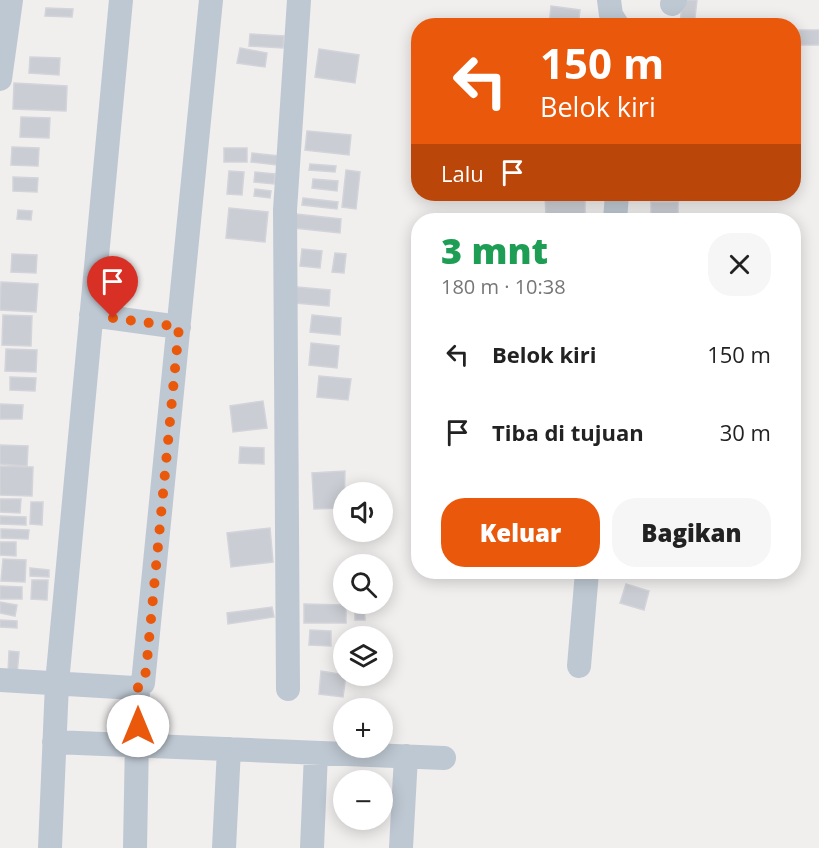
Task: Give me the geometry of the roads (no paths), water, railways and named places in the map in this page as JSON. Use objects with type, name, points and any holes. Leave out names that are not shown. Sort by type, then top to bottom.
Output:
[{"type":"street","points":[[0,79],[11,0]]},
{"type":"street","points":[[50,848],[57,683],[121,0]]},
{"type":"street","points":[[0,680],[138,686],[143,683],[211,0]]},
{"type":"street","points":[[288,689],[285,210],[299,0]]},
{"type":"street","points":[[609,0],[613,18]]},
{"type":"street","points":[[91,315],[179,327]]},
{"type":"street","points":[[579,666],[586,579]]},
{"type":"street","points":[[135,848],[138,686]]},
{"type":"street","points":[[54,742],[444,758]]},
{"type":"street","points":[[224,848],[229,749]]},
{"type":"street","points":[[312,848],[316,753]]},
{"type":"street","points":[[401,848],[406,756]]}]
